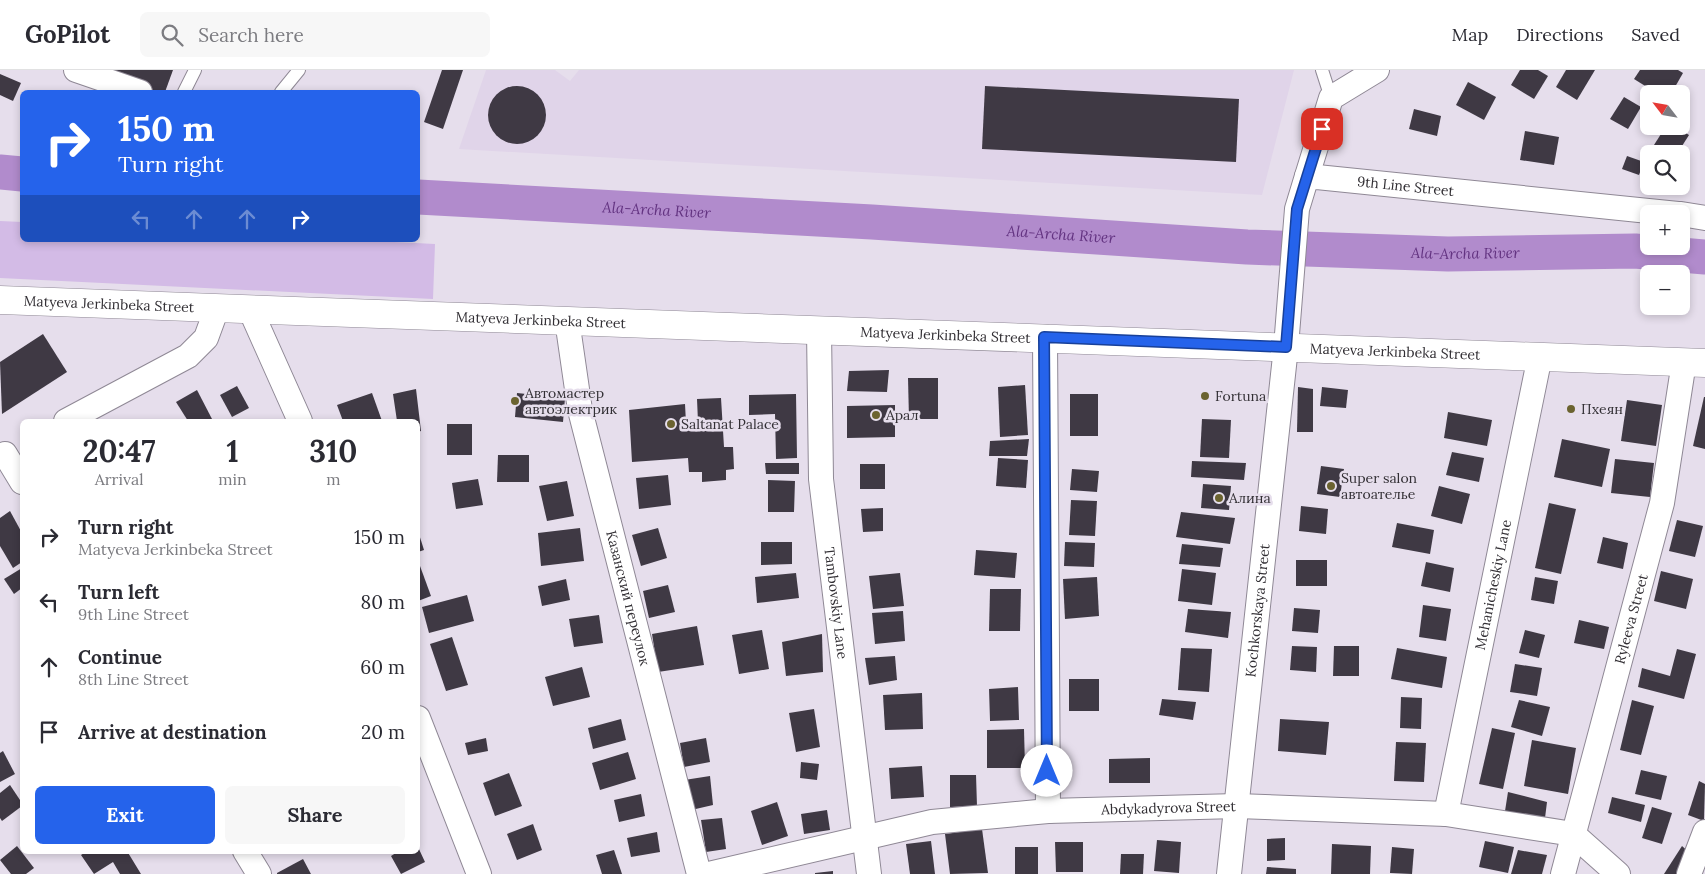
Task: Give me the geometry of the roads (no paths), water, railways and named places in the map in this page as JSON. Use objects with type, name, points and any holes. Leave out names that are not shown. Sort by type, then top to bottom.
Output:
[{"type":"main road","name":"Matyeva Jerkinbeka Street","points":[[0,300],[1694,362]]},
{"type":"street","points":[[76,70],[134,90]]},
{"type":"street","points":[[1286,347],[1297,209],[1331,98],[1377,70]]},
{"type":"street","name":"9th Line Street","points":[[1307,176],[1640,210]]},
{"type":"street","name":"9th Line Street","points":[[1690,216],[1705,218]]},
{"type":"street","name":"Matyeva Jerkinbeka Street","points":[[70,419],[188,356],[206,338],[216,308]]},
{"type":"street","points":[[250,309],[299,419]]},
{"type":"street","name":"Казанский переулок","points":[[567,320],[580,410],[699,874]]},
{"type":"street","name":"Tambovskiy Lane","points":[[819,330],[821,479],[869,874]]},
{"type":"street","points":[[1044,337],[1048,811]]},
{"type":"street","name":"Kochkorskaya Street","points":[[1229,874],[1286,347]]},
{"type":"street","name":"Mehanicheskiy Lane","points":[[1446,814],[1540,356]]},
{"type":"street","name":"Ryleeva Street","points":[[1563,874],[1662,502],[1694,362]]},
{"type":"street","points":[[9,452],[20,477]]},
{"type":"street","points":[[420,723],[480,874]]},
{"type":"street","name":"Abdykadyrova Street","points":[[709,874],[932,822],[1048,811],[1237,806],[1446,814],[1573,834]]},
{"type":"street","points":[[1689,874],[1705,832]]},
{"type":"street","points":[[1573,834],[1618,874]]},
{"type":"street","points":[[247,854],[259,874]]},
{"type":"lane","points":[[185,90],[195,70]]},
{"type":"lane","points":[[283,90],[299,70]]},
{"type":"lane","points":[[1322,70],[1331,98]]},
{"type":"waterway","name":"Ala-Archa River","points":[[0,172],[20,174]]},
{"type":"waterway","name":"Ala-Archa River","points":[[420,197],[872,222],[1247,247],[1448,254],[1635,251],[1705,257]]},
{"type":"place","name":"Fortuna","points":[[1205,396]]},
{"type":"place","name":"Автомастер автоэлектрик","points":[[515,401]]},
{"type":"place","name":"Пхеян","points":[[1571,409]]},
{"type":"place","name":"Арал","points":[[876,415]]},
{"type":"place","name":"Saltanat Palace","points":[[671,424]]},
{"type":"place","name":"Super salon автоателье","points":[[1331,486]]},
{"type":"place","name":"Алина","points":[[1219,498]]}]
